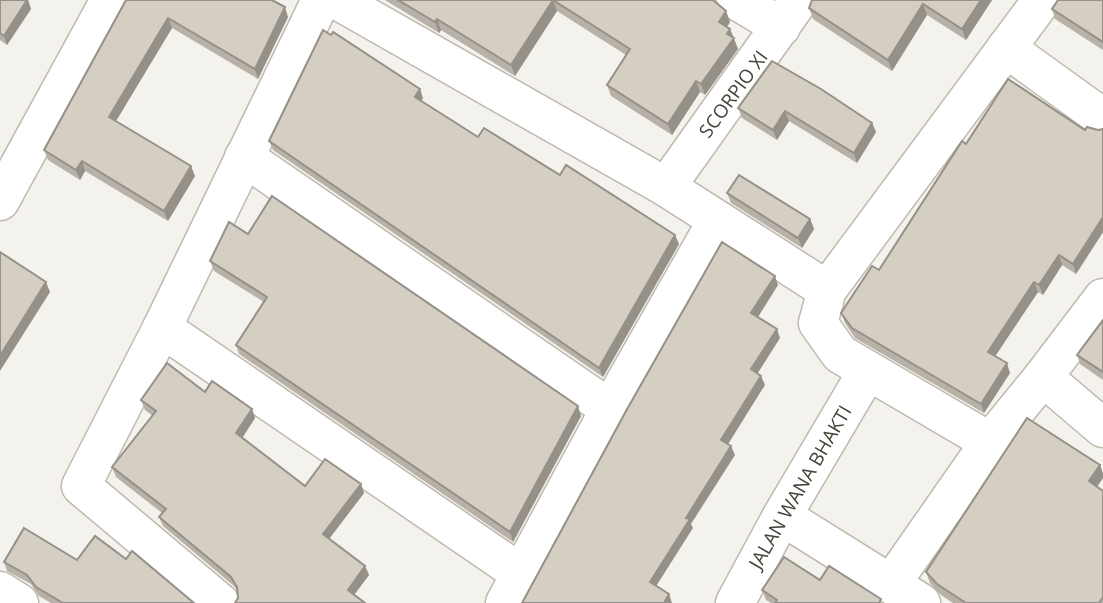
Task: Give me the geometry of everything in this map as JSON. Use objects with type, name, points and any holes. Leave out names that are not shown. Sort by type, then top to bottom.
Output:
[{"type":"street","points":[[0,201],[110,0]]},
{"type":"street","points":[[219,603],[81,486],[162,328],[321,0]]},
{"type":"street","points":[[337,0],[666,187],[827,290]]},
{"type":"street","points":[[736,0],[790,14]]},
{"type":"street","points":[[989,442],[840,354],[818,323],[827,290],[1042,0]]},
{"type":"street","name":"SCORPIO XI","points":[[666,187],[790,14]]},
{"type":"street","points":[[1006,48],[1103,118]]},
{"type":"street","points":[[244,157],[610,409]]},
{"type":"street","points":[[162,328],[512,588],[717,220]]},
{"type":"street","points":[[782,516],[906,594],[989,442],[1103,298]]},
{"type":"street","name":"JALAN WANA BHAKTI","points":[[735,603],[782,516],[867,372]]},
{"type":"street","points":[[1043,377],[1103,428]]},
{"type":"street","points":[[0,591],[19,603]]},
{"type":"building","points":[[0,0],[27,0],[4,36],[0,33]]},
{"type":"building","points":[[126,0],[272,0],[285,7],[255,69],[168,18],[109,117],[191,166],[164,211],[82,161],[76,170],[44,150]]},
{"type":"building","points":[[398,0],[553,0],[511,65],[437,19],[435,22]]},
{"type":"building","points":[[553,0],[713,0],[726,11],[719,22],[730,29],[727,34],[734,38],[701,84],[696,81],[668,124],[607,85],[630,49]]},
{"type":"building","points":[[812,0],[981,0],[962,29],[923,4],[888,60],[809,8]]},
{"type":"building","points":[[1058,0],[1103,0],[1103,42],[1052,9]]},
{"type":"building","points":[[323,30],[331,35],[333,32],[420,89],[415,97],[478,137],[484,128],[560,175],[566,165],[675,235],[599,368],[269,141]]},
{"type":"building","points":[[772,61],[872,123],[854,153],[785,111],[773,130],[738,108]]},
{"type":"building","points":[[1008,79],[1085,130],[1087,127],[1103,129],[1103,217],[1073,264],[1059,255],[1039,285],[1034,282],[988,352],[1007,363],[981,404],[852,328],[841,313],[872,266],[879,270],[962,141],[966,144]]},
{"type":"building","points":[[739,175],[810,219],[798,238],[727,193]]},
{"type":"building","points":[[272,196],[578,406],[510,532],[236,345],[267,297],[210,261],[229,222],[248,234]]},
{"type":"building","points":[[722,242],[775,276],[751,313],[777,329],[751,369],[761,376],[721,440],[731,446],[686,518],[690,519],[650,582],[669,594],[664,603],[522,603],[626,411]]},
{"type":"building","points":[[0,252],[46,282],[0,356]]},
{"type":"building","points":[[1103,320],[1103,372],[1077,355]]},
{"type":"building","points":[[167,363],[205,392],[212,381],[252,409],[236,433],[305,486],[325,459],[361,484],[323,534],[365,566],[348,590],[365,603],[235,603],[238,598],[237,587],[231,577],[159,517],[166,509],[112,467],[156,411],[141,400]]},
{"type":"building","points":[[1027,418],[1100,465],[1089,481],[1103,491],[1103,597],[1099,603],[966,603],[937,584],[926,572]]},
{"type":"building","points":[[24,528],[77,560],[95,536],[126,559],[132,551],[194,603],[63,603],[36,587],[27,575],[4,562]]},
{"type":"building","points":[[784,557],[820,580],[829,566],[881,599],[879,603],[775,603],[777,600],[762,590]]}]
